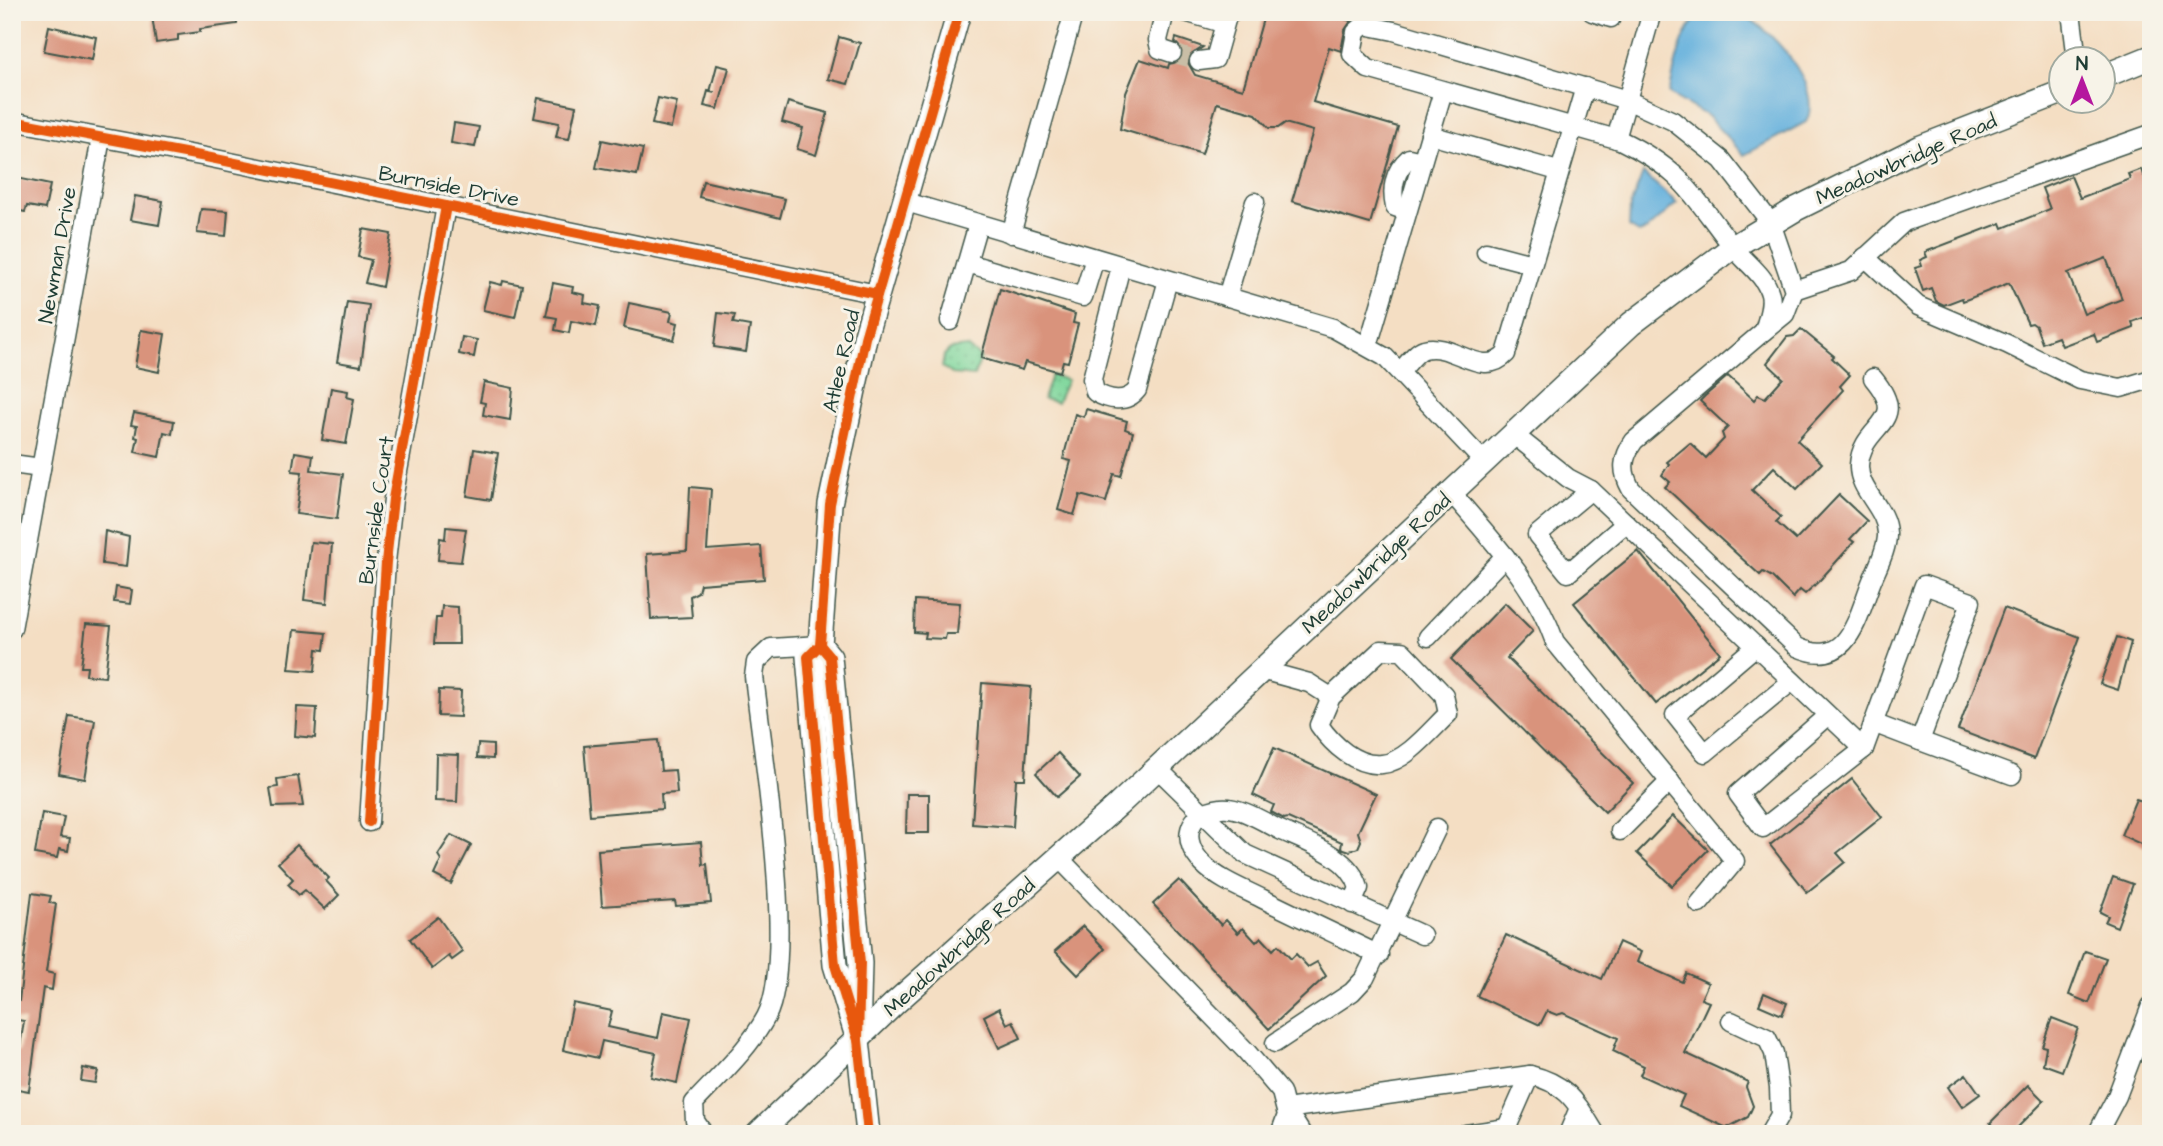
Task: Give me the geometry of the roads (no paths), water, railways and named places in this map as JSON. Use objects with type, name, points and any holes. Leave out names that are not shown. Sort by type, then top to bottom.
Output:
[{"type":"main road","name":"Atlee Road","points":[[868,1134],[858,1040],[835,965],[808,657],[820,645],[831,504],[865,338],[959,12]]},
{"type":"main road","points":[[2118,70],[2151,57]]},
{"type":"main road","name":"Meadowbridge Road","points":[[758,1134],[895,1003],[1157,768],[1622,332],[1733,247],[1771,223],[1857,176],[1921,147],[2048,97]]},
{"type":"street","points":[[1011,234],[1074,12]]},
{"type":"street","points":[[1165,12],[1158,40],[1160,49],[1172,53]]},
{"type":"street","points":[[1185,12],[1222,23],[1229,16]]},
{"type":"street","points":[[1592,12],[1611,18],[1613,12]]},
{"type":"street","points":[[1616,139],[1652,12]]},
{"type":"street","points":[[2071,12],[2075,46]]},
{"type":"street","points":[[1199,61],[1215,59],[1229,16]]},
{"type":"street","points":[[1764,331],[1771,297],[1766,284],[1733,247],[1679,176],[1651,155],[1616,139],[1368,69],[1352,54],[1356,32],[1364,25],[1374,25],[1627,100],[1672,121],[1698,139],[1721,160],[1771,223],[1794,290],[1785,314],[1634,442],[1624,459],[1624,470],[1631,489],[1797,647],[1807,651],[1827,652],[1850,638],[1887,540],[1884,517],[1860,479],[1863,448],[1886,418],[1889,406],[1886,394],[1872,378]]},
{"type":"street","points":[[1400,372],[1421,350],[1432,348],[1487,364],[1498,362],[1506,354],[1585,88]]},
{"type":"street","points":[[1368,346],[1443,90]]},
{"type":"street","name":"Burnside Drive","points":[[12,121],[877,294]]},
{"type":"street","points":[[1794,290],[1851,271],[1904,222],[2151,134]]},
{"type":"street","points":[[1430,135],[1558,172]]},
{"type":"street","name":"Newman Drive","points":[[12,629],[101,138]]},
{"type":"street","points":[[903,201],[1333,328],[1368,346],[1400,372],[1483,461]]},
{"type":"street","points":[[1227,297],[1255,202]]},
{"type":"street","name":"Burnside Court","points":[[369,822],[386,562],[392,512],[446,206]]},
{"type":"street","points":[[950,321],[978,224]]},
{"type":"street","points":[[1486,252],[1532,264]]},
{"type":"street","points":[[1866,257],[1918,306],[2007,344],[2080,380],[2121,388],[2151,379]]},
{"type":"street","points":[[967,264],[1083,297],[1095,258]]},
{"type":"street","points":[[1121,266],[1092,379],[1095,392],[1105,398],[1119,400],[1133,396],[1137,390],[1168,280]]},
{"type":"street","points":[[1513,434],[1568,478],[1591,490],[1864,749]]},
{"type":"street","points":[[12,464],[41,468]]},
{"type":"street","points":[[1591,490],[1537,536],[1568,573],[1626,523]]},
{"type":"street","points":[[1451,492],[1527,582],[1546,614],[1555,642],[1735,861],[1699,904]]},
{"type":"street","points":[[1428,638],[1505,556]]},
{"type":"street","points":[[1828,715],[1738,794],[1763,828],[1864,749],[1924,585],[1971,602],[1920,741]]},
{"type":"street","points":[[704,1134],[695,1121],[694,1104],[740,1054],[767,1015],[779,956],[771,823],[754,676],[755,662],[771,648],[820,645]]},
{"type":"street","points":[[1756,646],[1675,715],[1704,753],[1792,681]]},
{"type":"street","points":[[1381,650],[1402,651],[1444,695],[1448,714],[1402,755],[1383,764],[1356,758],[1331,742],[1319,724],[1331,697],[1381,650]]},
{"type":"street","points":[[1261,670],[1308,683],[1331,697]]},
{"type":"street","points":[[1873,723],[2012,775]]},
{"type":"street","points":[[1157,768],[1245,854],[1422,935]]},
{"type":"street","points":[[1620,831],[1670,781]]},
{"type":"street","points":[[1352,904],[1359,888],[1357,880],[1331,854],[1240,811],[1222,807],[1203,814],[1187,836],[1192,851],[1205,866],[1228,882],[1379,955]]},
{"type":"street","points":[[1275,1043],[1352,992],[1365,978],[1379,955],[1437,828]]},
{"type":"street","points":[[1059,858],[1246,1051],[1281,1092],[1286,1109],[1302,1134]]},
{"type":"street","points":[[2097,1134],[2121,1086],[2151,1006]]},
{"type":"street","points":[[1731,1021],[1767,1038],[1774,1053],[1780,1115],[1769,1134]]},
{"type":"street","points":[[1286,1109],[1530,1075],[1552,1080],[1570,1094],[1596,1134]]},
{"type":"street","points":[[1466,1134],[1505,1131],[1530,1075]]},
{"type":"street","points":[[1568,1134],[1579,1108]]},
{"type":"street","points":[[1280,1134],[1286,1109]]},
{"type":"water","points":[[1737,12],[1764,29],[1790,58],[1808,91],[1810,107],[1806,122],[1744,155],[1707,116],[1669,94],[1679,50],[1694,21],[1701,13]]},
{"type":"water","points":[[1643,173],[1677,203],[1647,230],[1639,233],[1629,227],[1630,207]]},
{"type":"tunnel","points":[[1172,53],[1199,61]]}]
